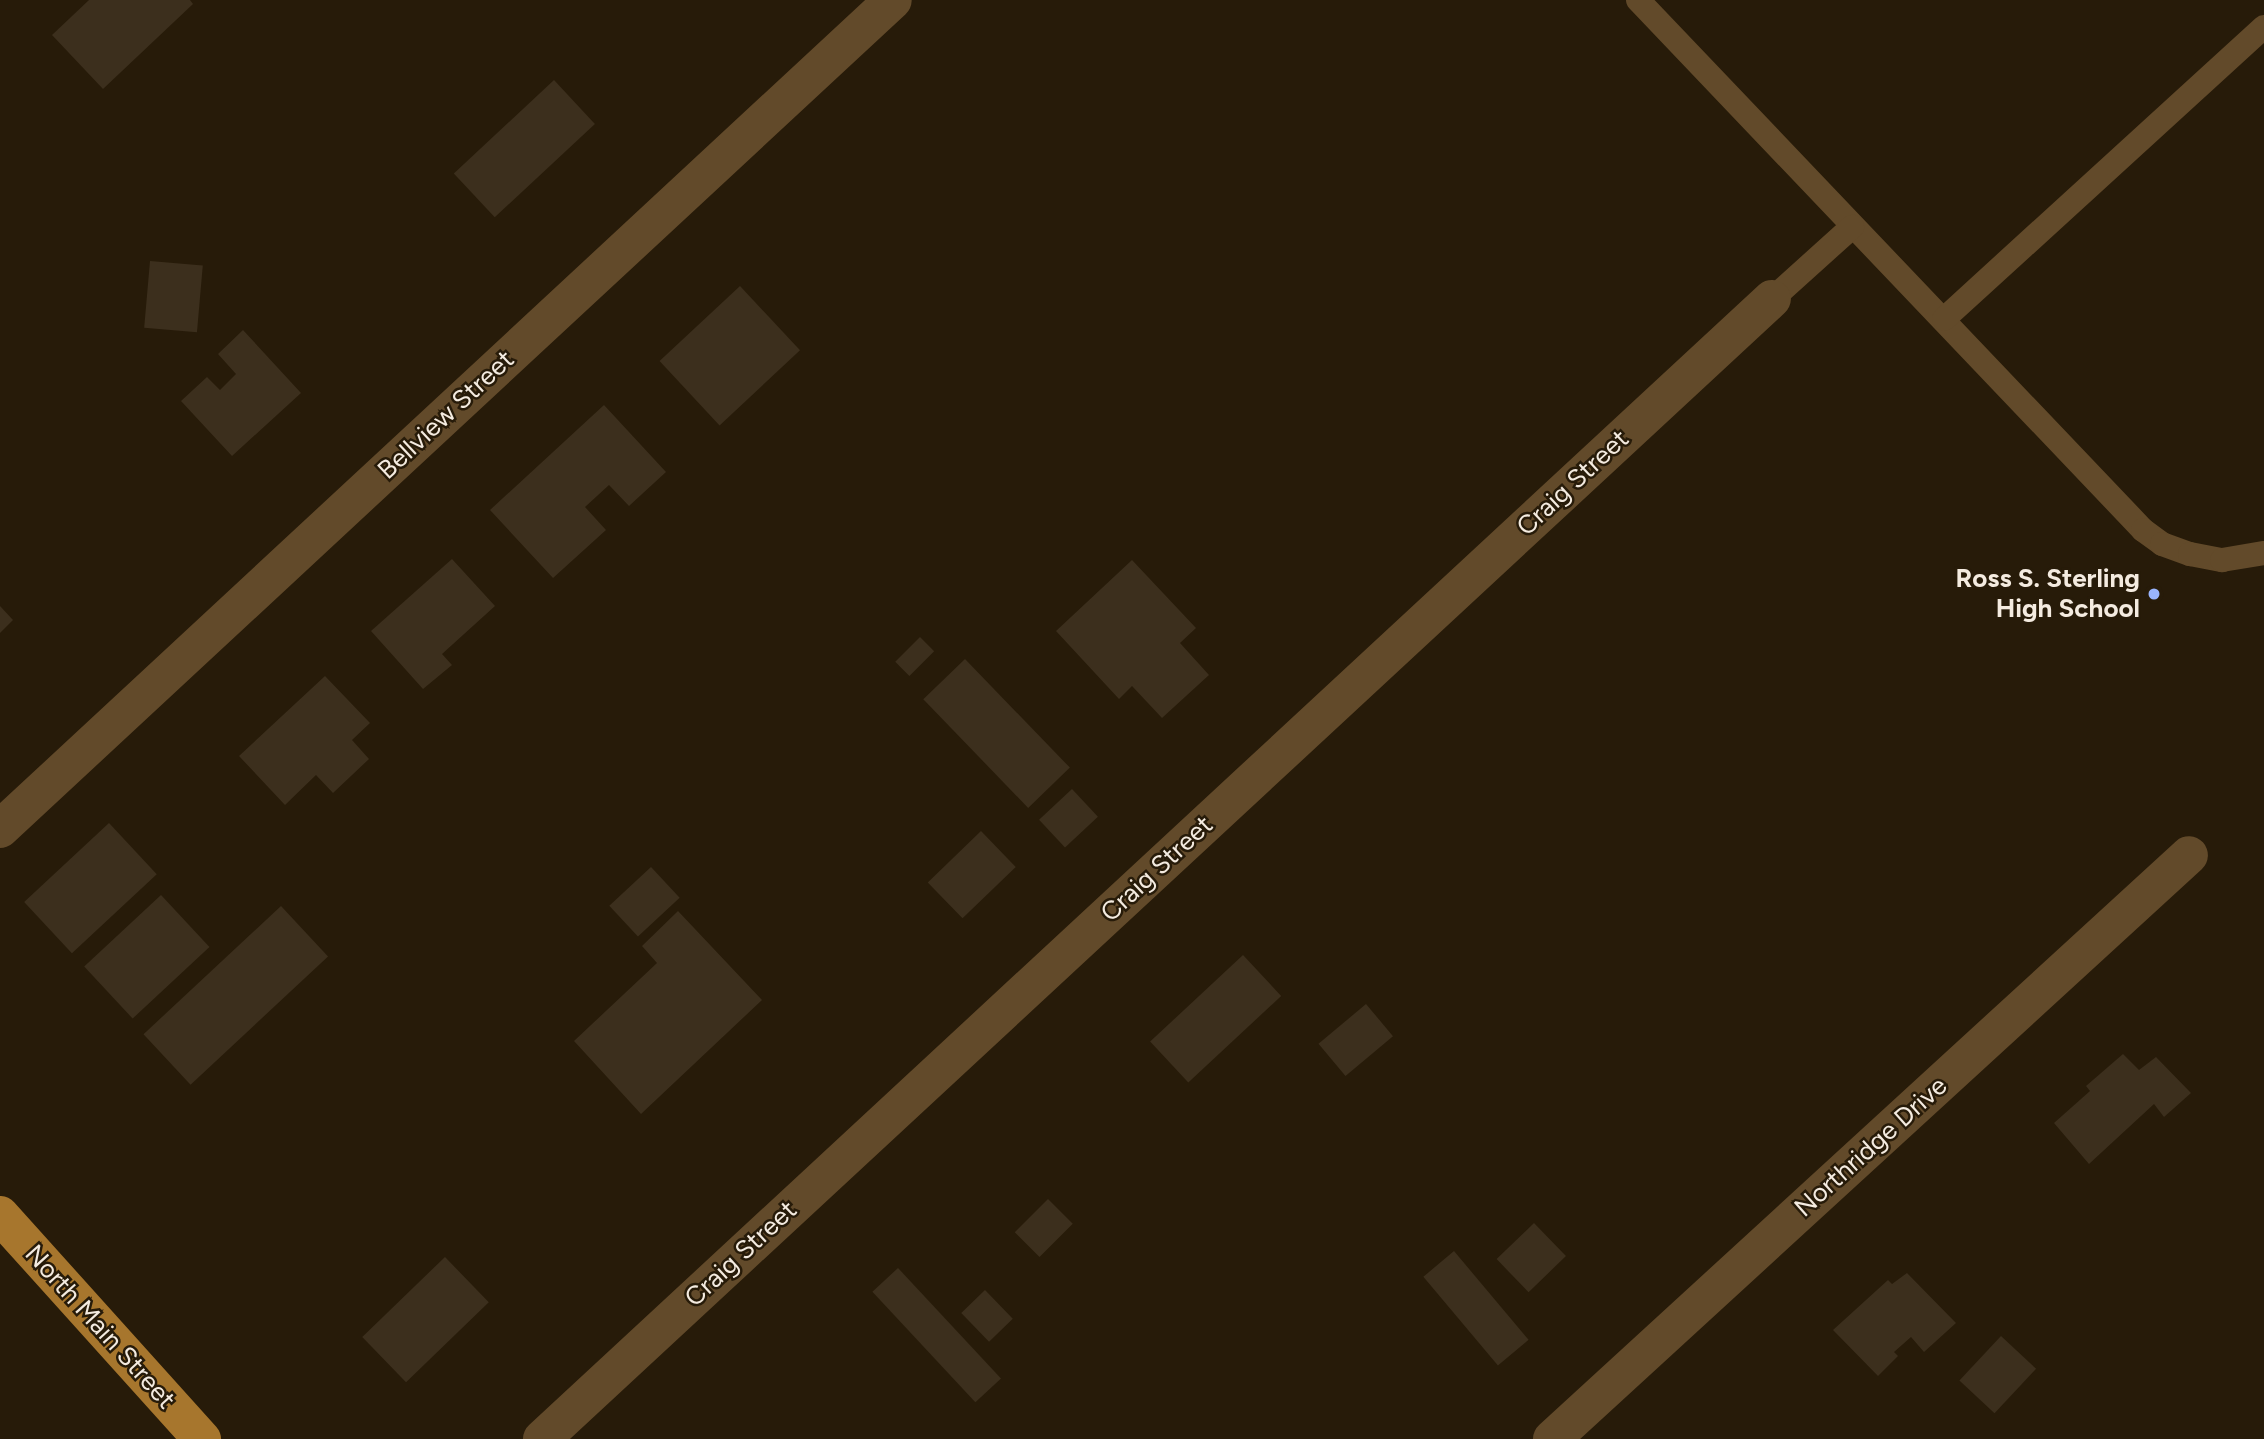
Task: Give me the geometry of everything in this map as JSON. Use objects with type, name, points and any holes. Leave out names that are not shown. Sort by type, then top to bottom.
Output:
[{"type":"main road","name":"North Main Street","points":[[0,1215],[201,1439]]},
{"type":"street","name":"Bellview Street","points":[[0,829],[892,0]]},
{"type":"street","name":"Craig Street","points":[[553,1435],[1772,299]]},
{"type":"street","name":"Northridge Drive","points":[[1552,1439],[2189,855]]},
{"type":"lane","points":[[1638,0],[1852,227],[1944,319],[2152,537],[2190,554],[2222,560],[2264,553]]},
{"type":"lane","points":[[1944,319],[2264,27]]},
{"type":"lane","points":[[1772,299],[1852,227]]},
{"type":"building","points":[[89,0],[190,0],[193,4],[103,89],[52,35]]},
{"type":"building","points":[[554,80],[595,124],[495,217],[454,173]]},
{"type":"building","points":[[150,261],[203,266],[197,332],[144,328]]},
{"type":"building","points":[[740,286],[800,350],[720,425],[660,361]]},
{"type":"building","points":[[243,330],[301,393],[232,456],[181,401],[207,377],[220,390],[236,374],[218,354]]},
{"type":"building","points":[[604,405],[666,472],[629,506],[609,485],[585,507],[606,530],[553,578],[490,510]]},
{"type":"building","points":[[452,559],[495,606],[442,654],[452,665],[423,689],[371,631]]},
{"type":"building","points":[[1132,560],[1196,628],[1180,643],[1209,675],[1162,718],[1132,686],[1119,699],[1056,631]]},
{"type":"building","points":[[0,606],[13,620],[0,633]]},
{"type":"building","points":[[920,637],[934,651],[909,676],[895,662]]},
{"type":"building","points":[[965,659],[1070,768],[1028,808],[923,699]]},
{"type":"building","points":[[325,676],[370,723],[352,740],[369,759],[333,793],[316,775],[285,805],[239,756]]},
{"type":"building","points":[[1072,789],[1098,817],[1065,847],[1039,820]]},
{"type":"building","points":[[109,823],[157,874],[72,953],[24,902]]},
{"type":"building","points":[[981,831],[1016,867],[963,918],[928,882]]},
{"type":"building","points":[[651,867],[680,898],[638,937],[609,906]]},
{"type":"building","points":[[161,895],[209,947],[133,1019],[84,967]]},
{"type":"building","points":[[281,906],[328,956],[191,1085],[144,1034]]},
{"type":"building","points":[[678,911],[762,1000],[641,1114],[574,1041],[657,963],[642,946]]},
{"type":"building","points":[[1243,955],[1281,996],[1188,1083],[1150,1042]]},
{"type":"building","points":[[1366,1004],[1393,1036],[1346,1076],[1319,1044]]},
{"type":"building","points":[[2123,1054],[2139,1070],[2156,1057],[2191,1093],[2164,1117],[2154,1104],[2089,1164],[2054,1123],[2090,1091],[2086,1086]]},
{"type":"building","points":[[1048,1199],[1073,1224],[1040,1257],[1015,1232]]},
{"type":"building","points":[[1534,1223],[1566,1256],[1529,1292],[1497,1259]]},
{"type":"building","points":[[1454,1251],[1529,1340],[1498,1366],[1423,1277]]},
{"type":"building","points":[[445,1257],[489,1302],[406,1382],[362,1337]]},
{"type":"building","points":[[898,1268],[1001,1378],[975,1402],[872,1292]]},
{"type":"building","points":[[1907,1273],[1956,1323],[1924,1352],[1911,1337],[1894,1352],[1898,1356],[1878,1376],[1833,1330],[1888,1280],[1892,1284]]},
{"type":"building","points":[[985,1290],[1013,1319],[989,1342],[961,1313]]},
{"type":"building","points":[[2001,1336],[2036,1369],[1995,1413],[1959,1381]]},
{"type":"place","name":"Ross S. Sterling High School","points":[[2154,594]]}]
